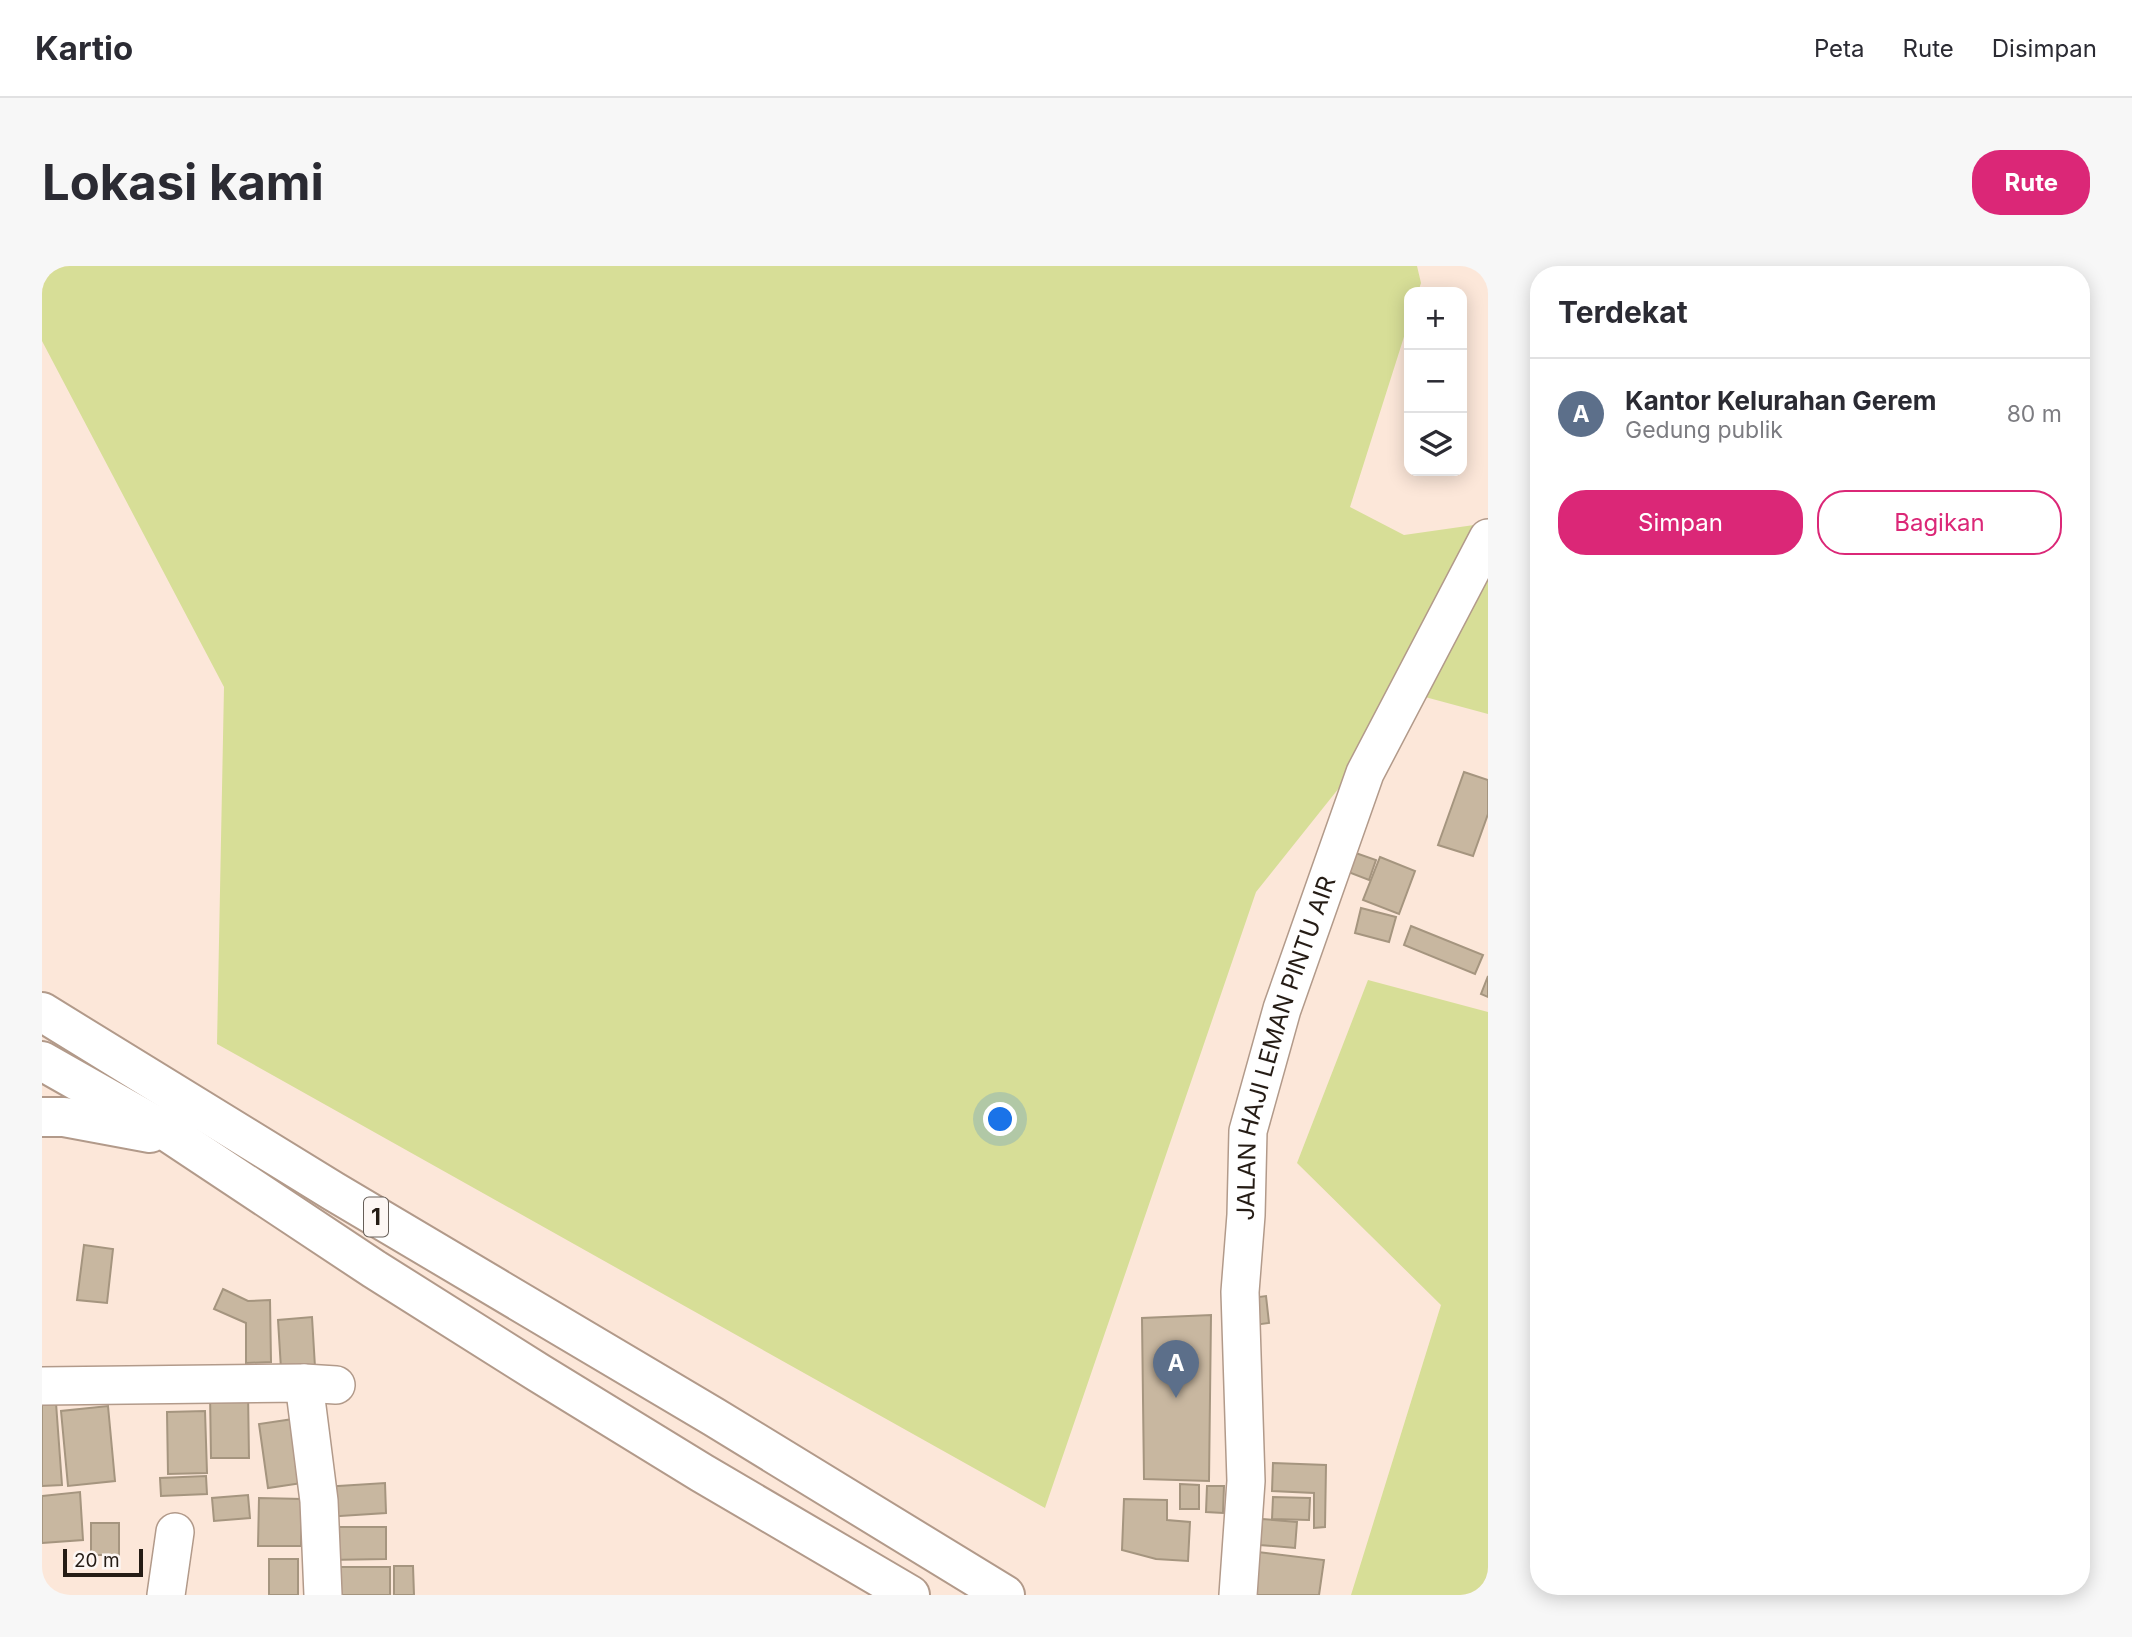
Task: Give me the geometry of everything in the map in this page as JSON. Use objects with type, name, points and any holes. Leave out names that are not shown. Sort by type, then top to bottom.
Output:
[{"type":"highway","name":"1","points":[[42,1012],[332,1191],[714,1417],[993,1588]]},
{"type":"highway","name":"1","points":[[42,1060],[169,1133],[374,1269],[539,1373],[702,1473],[910,1595]]},
{"type":"highway","points":[[42,1117],[64,1117],[147,1133],[169,1133]]},
{"type":"street","name":"JALAN HAJI LEMAN PINTU AIR","points":[[1238,1595],[1245,1481],[1240,1292],[1246,1214],[1248,1131],[1282,1009],[1365,773],[1488,537]]},
{"type":"street","points":[[42,1387],[320,1384],[319,1501],[323,1595]]},
{"type":"street","points":[[166,1595],[175,1532]]},
{"type":"green space","points":[[42,266],[1417,266],[1421,283],[1420,287],[1404,287],[1404,337],[1350,507],[1404,535],[1488,523],[1488,714],[1414,694],[1256,892],[1045,1508],[217,1044],[224,687],[42,341]]},
{"type":"green space","points":[[1368,980],[1488,1012],[1488,1595],[1351,1595],[1441,1305],[1297,1163]]},
{"type":"building","points":[[1464,772],[1488,780],[1488,814],[1473,856],[1438,845]]},
{"type":"building","points":[[1350,851],[1376,860],[1369,880],[1343,870]]},
{"type":"building","points":[[1380,857],[1415,871],[1399,914],[1363,900]]},
{"type":"building","points":[[1361,908],[1396,917],[1389,942],[1355,933]]},
{"type":"building","points":[[1411,926],[1483,955],[1475,974],[1404,945]]},
{"type":"building","points":[[1488,976],[1488,997],[1481,994]]},
{"type":"building","points":[[84,1245],[113,1249],[107,1303],[77,1300]]},
{"type":"building","points":[[223,1289],[248,1301],[270,1300],[271,1362],[246,1363],[246,1323],[214,1309]]},
{"type":"building","points":[[1266,1296],[1269,1323],[1247,1326],[1243,1299]]},
{"type":"building","points":[[1211,1315],[1209,1481],[1144,1479],[1142,1318]]},
{"type":"building","points":[[312,1317],[315,1367],[281,1369],[278,1320]]},
{"type":"building","points":[[248,1392],[249,1458],[211,1458],[210,1393]]},
{"type":"building","points":[[56,1403],[62,1485],[42,1486],[42,1404]]},
{"type":"building","points":[[108,1406],[115,1481],[68,1486],[61,1411]]},
{"type":"building","points":[[205,1411],[207,1473],[168,1474],[167,1412]]},
{"type":"building","points":[[300,1418],[309,1482],[268,1488],[259,1424]]},
{"type":"building","points":[[1273,1463],[1326,1465],[1325,1527],[1314,1528],[1314,1493],[1272,1491]]},
{"type":"building","points":[[206,1476],[207,1494],[161,1496],[160,1478]]},
{"type":"building","points":[[385,1483],[386,1513],[325,1517],[323,1487]]},
{"type":"building","points":[[1180,1484],[1199,1485],[1199,1509],[1180,1509]]},
{"type":"building","points":[[1207,1486],[1224,1486],[1223,1513],[1206,1512]]},
{"type":"building","points":[[80,1492],[83,1540],[42,1543],[42,1496]]},
{"type":"building","points":[[248,1495],[250,1518],[214,1521],[212,1498]]},
{"type":"building","points":[[1273,1497],[1310,1498],[1309,1520],[1272,1519]]},
{"type":"building","points":[[259,1498],[302,1499],[301,1546],[258,1546]]},
{"type":"building","points":[[1124,1499],[1167,1500],[1167,1520],[1190,1522],[1188,1561],[1156,1559],[1122,1550]]},
{"type":"building","points":[[1262,1519],[1297,1522],[1295,1548],[1260,1545]]},
{"type":"building","points":[[91,1523],[119,1523],[119,1555],[91,1555]]},
{"type":"building","points":[[327,1527],[386,1527],[386,1559],[327,1560]]},
{"type":"building","points":[[1258,1552],[1324,1560],[1319,1595],[1253,1595]]},
{"type":"building","points":[[269,1559],[298,1559],[298,1595],[269,1595]]},
{"type":"building","points":[[394,1566],[413,1566],[414,1595],[394,1595]]},
{"type":"building","points":[[331,1567],[390,1567],[390,1595],[331,1595]]},
{"type":"place","name":"Kantor Kelurahan Gerem","points":[[1176,1398]]}]
